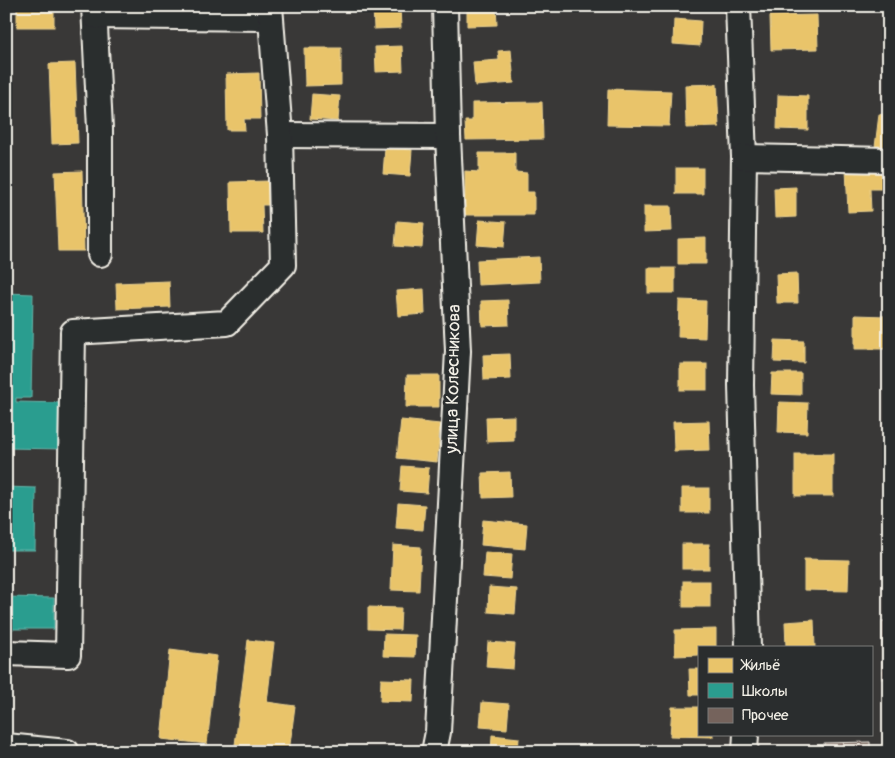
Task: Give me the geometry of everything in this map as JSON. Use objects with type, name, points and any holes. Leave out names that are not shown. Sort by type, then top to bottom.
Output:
[{"type":"street","name":"улица Колесникова","points":[[434,752],[438,732],[458,351],[448,136],[445,6]]},
{"type":"street","points":[[738,6],[744,157],[741,385],[748,646]]},
{"type":"street","points":[[6,653],[68,654],[73,332],[227,323],[283,265],[280,135],[270,12],[94,11],[100,129],[100,254]]},
{"type":"street","points":[[280,135],[448,136]]},
{"type":"street","points":[[744,157],[889,160]]},
{"type":"street","points":[[745,752],[746,736]]},
{"type":"street","points":[[6,746],[67,752]]},
{"type":"building: Жильё","points":[[17,6],[54,6],[54,27],[17,27]]},
{"type":"building: Жильё","points":[[373,6],[400,6],[401,28],[374,29]]},
{"type":"building: Жильё","points":[[467,6],[496,6],[497,25],[467,26]]},
{"type":"building: Жильё","points":[[817,15],[818,49],[771,50],[770,16]]},
{"type":"building: Жильё","points":[[674,19],[701,21],[700,46],[673,44]]},
{"type":"building: Жильё","points":[[402,46],[403,71],[376,72],[375,47]]},
{"type":"building: Жильё","points":[[304,48],[341,48],[341,85],[305,86]]},
{"type":"building: Жильё","points":[[511,50],[514,83],[475,86],[473,62],[499,60],[498,51]]},
{"type":"building: Жильё","points":[[75,63],[78,143],[52,144],[49,64]]},
{"type":"building: Жильё","points":[[259,73],[260,119],[244,119],[245,130],[227,130],[226,74]]},
{"type":"building: Жильё","points":[[717,84],[719,127],[686,128],[685,85]]},
{"type":"building: Жильё","points":[[608,89],[671,91],[669,126],[607,125]]},
{"type":"building: Жильё","points":[[312,94],[340,96],[338,121],[310,119]]},
{"type":"building: Жильё","points":[[778,95],[808,96],[808,130],[777,129]]},
{"type":"building: Жильё","points":[[542,102],[543,139],[466,140],[465,121],[472,121],[472,103]]},
{"type":"building: Жильё","points":[[879,114],[889,115],[889,149],[875,147]]},
{"type":"building: Жильё","points":[[385,148],[412,150],[410,176],[383,174]]},
{"type":"building: Жильё","points":[[479,153],[515,153],[515,172],[527,173],[527,192],[534,192],[534,215],[465,215],[465,171],[479,172]]},
{"type":"building: Жильё","points":[[676,168],[703,168],[703,194],[676,194]]},
{"type":"building: Жильё","points":[[883,168],[884,189],[870,189],[871,211],[848,212],[846,169]]},
{"type":"building: Жильё","points":[[82,171],[84,251],[58,251],[55,172]]},
{"type":"building: Жильё","points":[[270,181],[271,205],[262,205],[263,233],[231,233],[230,182]]},
{"type":"building: Жильё","points":[[796,187],[796,217],[775,218],[774,188]]},
{"type":"building: Жильё","points":[[644,206],[671,206],[672,231],[644,232]]},
{"type":"building: Жильё","points":[[479,220],[506,222],[504,247],[477,245]]},
{"type":"building: Жильё","points":[[397,221],[424,223],[422,248],[395,246]]},
{"type":"building: Жильё","points":[[706,238],[706,264],[678,264],[678,239]]},
{"type":"building: Жильё","points":[[539,257],[540,282],[478,285],[477,260]]},
{"type":"building: Жильё","points":[[648,268],[675,268],[675,293],[648,293]]},
{"type":"building: Жильё","points":[[797,273],[798,303],[777,303],[776,274]]},
{"type":"building: Жильё","points":[[169,281],[170,307],[117,309],[116,283]]},
{"type":"building: Жильё","points":[[424,289],[425,314],[398,316],[396,291]]},
{"type":"building: Жильё","points":[[508,300],[509,325],[482,326],[481,301]]},
{"type":"building: Жильё","points":[[679,300],[706,301],[705,338],[678,337]]},
{"type":"building: Жильё","points":[[855,315],[886,316],[885,349],[855,349]]},
{"type":"building: Жильё","points":[[775,340],[804,341],[804,363],[774,362]]},
{"type":"building: Жильё","points":[[510,354],[511,379],[484,380],[483,355]]},
{"type":"building: Жильё","points":[[680,364],[707,364],[707,390],[680,390]]},
{"type":"building: Жильё","points":[[772,373],[801,373],[801,395],[771,394]]},
{"type":"building: Жильё","points":[[407,375],[439,375],[439,407],[406,407]]},
{"type":"building: Жильё","points":[[779,402],[808,403],[807,433],[778,432]]},
{"type":"building: Жильё","points":[[514,416],[514,441],[487,442],[486,417]]},
{"type":"building: Жильё","points":[[401,420],[440,424],[437,462],[397,458]]},
{"type":"building: Жильё","points":[[709,421],[710,450],[674,451],[673,422]]},
{"type":"building: Жильё","points":[[795,454],[833,454],[833,496],[795,496]]},
{"type":"building: Жильё","points":[[402,466],[429,468],[427,493],[400,491]]},
{"type":"building: Жильё","points":[[510,472],[511,497],[483,498],[482,473]]},
{"type":"building: Жильё","points":[[682,488],[709,488],[709,513],[682,513]]},
{"type":"building: Жильё","points":[[398,503],[425,505],[423,530],[396,528]]},
{"type":"building: Жильё","points":[[483,520],[527,524],[525,549],[481,545]]},
{"type":"building: Жильё","points":[[682,544],[709,544],[709,569],[682,569]]},
{"type":"building: Жильё","points":[[393,545],[421,547],[419,591],[391,590]]},
{"type":"building: Жильё","points":[[485,552],[512,554],[510,579],[483,577]]},
{"type":"building: Жильё","points":[[804,559],[849,560],[848,591],[804,590]]},
{"type":"building: Жильё","points":[[683,581],[710,581],[710,607],[683,607]]},
{"type":"building: Жильё","points":[[489,587],[517,589],[515,614],[488,612]]},
{"type":"building: Жильё","points":[[368,607],[401,608],[400,630],[368,629]]},
{"type":"building: Жильё","points":[[814,620],[815,646],[786,646],[785,622]]},
{"type":"building: Жильё","points":[[716,629],[716,646],[698,646],[698,655],[675,656],[675,630]]},
{"type":"building: Жильё","points":[[384,634],[416,635],[415,657],[383,656]]},
{"type":"building: Жильё","points":[[248,640],[274,643],[267,702],[295,706],[289,752],[235,745]]},
{"type":"building: Жильё","points":[[488,642],[515,644],[513,669],[486,667]]},
{"type":"building: Жильё","points":[[170,650],[217,656],[207,744],[161,739]]},
{"type":"building: Жильё","points":[[689,669],[698,669],[698,695],[690,695]]},
{"type":"building: Жильё","points":[[381,679],[414,680],[413,702],[380,701]]},
{"type":"building: Жильё","points":[[482,702],[509,704],[507,729],[480,727]]},
{"type":"building: Жильё","points":[[672,707],[698,707],[698,736],[713,737],[670,736]]},
{"type":"building: Жильё","points":[[492,735],[519,738],[518,752],[491,752]]},
{"type":"building: Школы","points":[[6,293],[33,294],[31,398],[16,398],[16,402],[64,403],[63,449],[6,448]]},
{"type":"building: Школы","points":[[6,487],[36,488],[35,550],[6,550]]},
{"type":"building: Школы","points":[[6,597],[54,598],[54,629],[6,629]]},
{"type":"building: Прочее","points":[[882,621],[889,621],[889,679],[882,679]]},
{"type":"building: Прочее","points":[[870,742],[870,752],[824,752],[824,743]]}]
